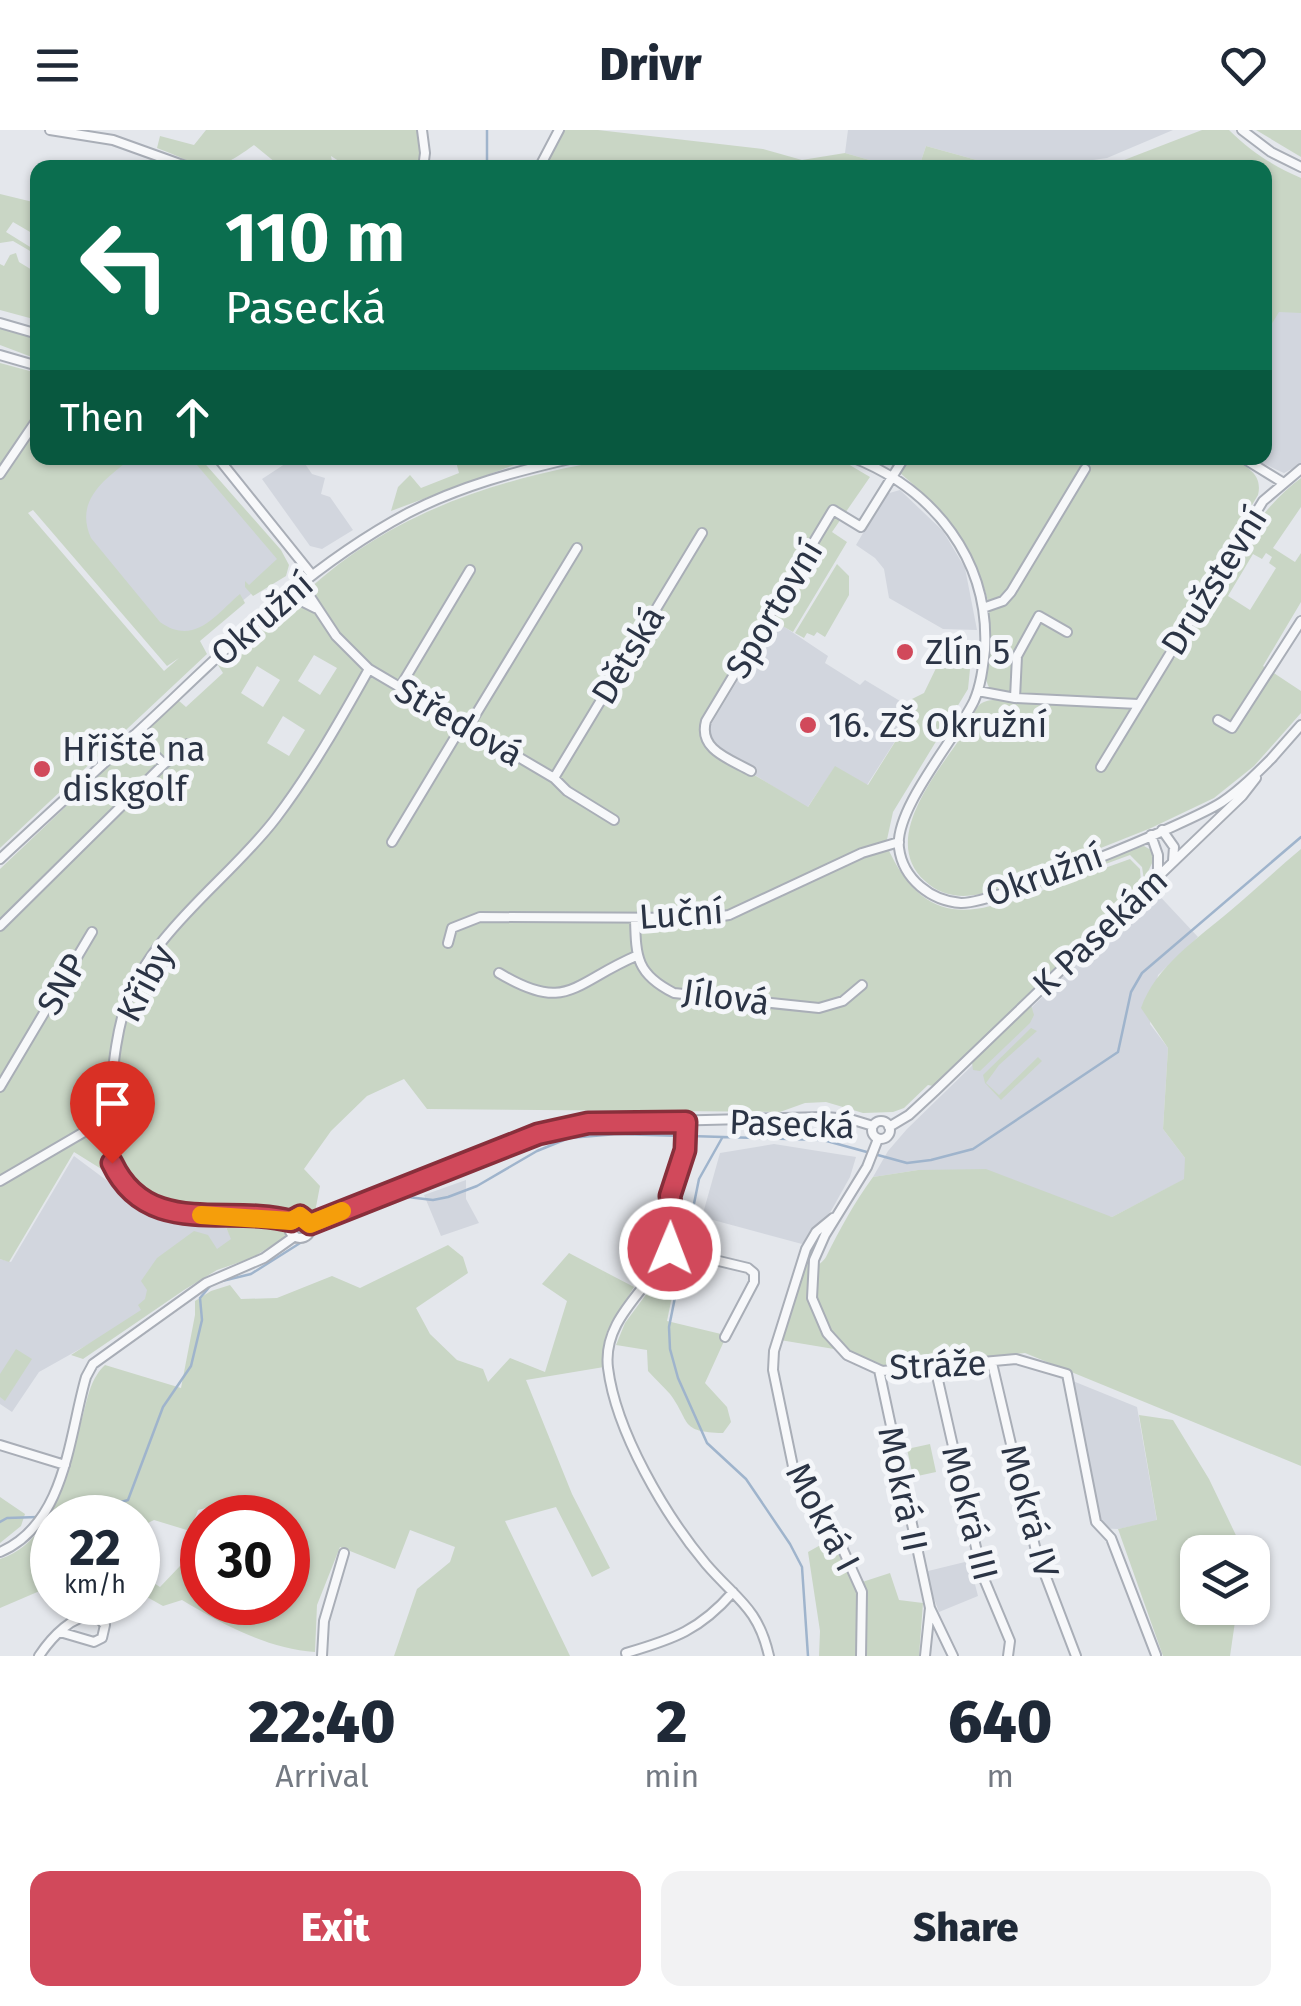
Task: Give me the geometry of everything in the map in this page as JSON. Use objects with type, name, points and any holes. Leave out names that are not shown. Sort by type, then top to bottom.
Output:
[{"type":"street","points":[[50,130],[113,140],[169,160]]},
{"type":"street","points":[[422,130],[424,160]]},
{"type":"street","points":[[543,160],[559,130]]},
{"type":"street","points":[[1242,130],[1271,152],[1301,167]]},
{"type":"street","points":[[0,323],[30,332]]},
{"type":"street","points":[[0,355],[30,364]]},
{"type":"street","points":[[0,474],[30,430]]},
{"type":"street","points":[[224,465],[312,575]]},
{"type":"street","name":"Okružní","points":[[0,859],[282,598],[312,575],[376,532],[433,501],[492,479],[547,465]]},
{"type":"street","points":[[868,465],[893,477],[928,504],[954,532],[971,564],[983,608],[985,640],[978,691],[908,808],[898,842]]},
{"type":"street","points":[[893,477],[900,465]]},
{"type":"street","points":[[1254,465],[1282,482]]},
{"type":"street","name":"Družstevní","points":[[1101,768],[1262,500],[1301,469]]},
{"type":"street","points":[[983,608],[1004,601],[1011,592],[1084,470]]},
{"type":"street","name":"Sportovní","points":[[751,771],[712,749],[706,740],[706,721],[833,510],[861,527],[893,477]]},
{"type":"street","name":"Dětská","points":[[554,778],[702,533]]},
{"type":"street","points":[[392,842],[577,548]]},
{"type":"street","points":[[400,687],[470,570]]},
{"type":"street","name":"Středová","points":[[301,583],[336,636],[369,669],[554,778],[567,792],[614,820]]},
{"type":"street","points":[[282,598],[301,600],[318,609]]},
{"type":"street","points":[[1014,698],[1017,656],[1040,616],[1067,632]]},
{"type":"street","points":[[1218,720],[1232,728],[1301,621]]},
{"type":"street","name":"Křiby","points":[[291,1221],[194,1215],[142,1200],[119,1178],[112,1163],[108,1118],[115,1049],[126,1004],[147,963],[166,937],[262,836],[369,669]]},
{"type":"street","points":[[978,691],[1014,698],[1138,704]]},
{"type":"street","name":"K Pasekám","points":[[889,1127],[936,1090],[1242,796],[1301,725]]},
{"type":"street","points":[[134,735],[164,764]]},
{"type":"street","points":[[0,926],[188,744]]},
{"type":"street","name":"Okružní","points":[[898,842],[906,870],[919,886],[941,899],[963,903],[986,900],[1152,835],[1222,802],[1273,757]]},
{"type":"street","points":[[1162,830],[1174,847],[1171,865]]},
{"type":"street","points":[[1152,835],[1158,855],[1158,876]]},
{"type":"street","name":"Luční","points":[[452,928],[480,917],[729,915],[862,852],[898,842]]},
{"type":"street","name":"Jílová","points":[[636,918],[636,956],[657,983],[684,996],[818,1008],[843,1001],[862,985]]},
{"type":"street","points":[[440,921],[452,928],[448,943]]},
{"type":"street","name":"SNP","points":[[0,1088],[92,932]]},
{"type":"street","points":[[499,974],[532,992],[555,995],[636,956]]},
{"type":"street","name":"Pasecká","points":[[0,1552],[23,1538],[45,1509],[65,1466],[82,1389],[96,1361],[218,1276],[264,1258],[295,1236],[308,1234],[310,1224],[538,1134],[588,1123],[685,1126],[825,1117],[872,1126]]},
{"type":"street","points":[[0,1181],[108,1118]]},
{"type":"street","points":[[882,1121],[889,1127],[888,1136],[878,1138],[872,1133],[872,1126],[882,1121]]},
{"type":"street","points":[[685,1126],[684,1156],[672,1186],[674,1229],[670,1249],[619,1320],[607,1364],[625,1430],[662,1499],[707,1565],[755,1614],[769,1656]]},
{"type":"street","points":[[836,1215],[878,1138]]},
{"type":"street","name":"Stráže","points":[[836,1215],[814,1260],[811,1284],[815,1310],[826,1333],[856,1360],[894,1372],[1023,1360],[1067,1374],[1096,1522],[1111,1538],[1156,1655]]},
{"type":"street","name":"Mokrá I","points":[[836,1215],[816,1232],[806,1249],[774,1351],[773,1370],[794,1476],[831,1523],[862,1592],[861,1656]]},
{"type":"street","points":[[295,1236],[289,1228],[291,1221],[303,1216],[310,1224]]},
{"type":"street","points":[[670,1249],[754,1272],[753,1284],[725,1337]]},
{"type":"street","name":"Mokrá IV","points":[[992,1363],[1036,1550],[1076,1656]]},
{"type":"street","name":"Mokrá III","points":[[935,1367],[982,1574],[1010,1641],[1008,1656]]},
{"type":"street","name":"Mokrá II","points":[[879,1370],[930,1608],[925,1656]]},
{"type":"street","points":[[0,1445],[65,1466]]},
{"type":"street","points":[[322,1656],[324,1621],[344,1553]]},
{"type":"street","points":[[627,1656],[626,1653],[668,1641],[710,1618],[733,1592]]},
{"type":"street","name":"Mokrá II","points":[[930,1608],[953,1656]]},
{"type":"street","points":[[39,1656],[60,1632],[90,1614],[100,1617],[105,1625],[102,1638],[94,1642],[60,1632]]},
{"type":"shaded area","points":[[848,130],[1173,130],[1107,158],[1093,160],[977,160],[926,146],[921,160],[870,160],[845,153]]},
{"type":"shaded area","points":[[1272,307],[1301,311],[1301,464],[1284,473],[1266,465],[1272,465]]},
{"type":"shaded area","points":[[119,465],[204,465],[284,560],[274,575],[178,654],[50,505]]},
{"type":"shaded area","points":[[283,465],[306,465],[312,474],[325,478],[321,494],[330,497],[353,530],[322,549],[310,546],[262,479]]},
{"type":"shaded area","points":[[900,490],[943,531],[965,568],[977,630],[943,629],[889,598],[884,569],[856,545],[886,494]]},
{"type":"shaded area","name":"16. ZŠ Okružní","points":[[774,620],[828,656],[825,663],[860,685],[865,680],[915,710],[867,785],[835,767],[807,808],[701,741]]},
{"type":"shaded area","points":[[1153,889],[1198,937],[1158,975],[1150,1024],[1168,1048],[1163,1129],[1185,1158],[1185,1179],[1112,1217],[918,1170],[873,1177],[907,1129]]},
{"type":"shaded area","points":[[774,1144],[856,1157],[831,1211],[802,1244],[702,1217],[720,1153]]},
{"type":"shaded area","points":[[74,1156],[149,1212],[225,1226],[233,1241],[121,1326],[39,1372],[12,1412],[0,1404],[0,1259],[11,1262]]},
{"type":"shaded area","points":[[466,1180],[466,1199],[479,1223],[441,1236],[424,1195]]},
{"type":"shaded area","points":[[1063,1377],[1137,1407],[1157,1521],[1118,1529],[1095,1528]]},
{"type":"shaded area","points":[[969,1561],[978,1596],[939,1612],[924,1572]]},
{"type":"green space","points":[[206,130],[418,130],[422,145],[420,160],[337,160],[331,156],[332,160],[272,160],[254,145],[229,160],[188,160],[157,148],[160,136],[194,145]]},
{"type":"green space","points":[[563,130],[598,130],[763,149],[802,160],[546,160]]},
{"type":"green space","points":[[1202,130],[1229,130],[1267,160],[1124,160]]},
{"type":"green space","points":[[1256,130],[1301,130],[1301,157]]},
{"type":"green space","points":[[926,146],[977,160],[921,160]]},
{"type":"green space","points":[[845,153],[870,160],[802,160]]},
{"type":"green space","points":[[1272,163],[1301,178],[1301,313],[1279,312],[1272,324]]},
{"type":"green space","points":[[0,194],[30,201],[30,232],[13,222],[6,232],[30,247],[30,251],[13,241],[0,243]]},
{"type":"green space","points":[[16,253],[19,262],[30,269],[30,318],[0,310],[0,264],[4,266],[10,255]]},
{"type":"green space","points":[[0,326],[30,334],[30,356],[0,345]]},
{"type":"green space","points":[[0,363],[30,371],[30,465],[123,465],[95,492],[86,512],[87,525],[91,538],[160,622],[173,629],[194,629],[240,594],[245,603],[200,641],[207,654],[0,848]],"holes":[[[33,510],[167,666],[179,658],[164,671],[28,513]]]},
{"type":"green space","points":[[197,465],[206,465],[281,550],[289,565],[286,576],[253,596],[245,581],[249,585],[277,559]]},
{"type":"green space","points":[[457,465],[514,465],[391,511],[398,487],[410,475],[421,488],[459,473]]},
{"type":"green space","points":[[582,465],[850,465],[870,477],[832,532],[847,542],[793,632],[772,620],[701,739],[704,745],[808,807],[835,766],[868,785],[915,710],[904,703],[924,693],[939,662],[949,661],[970,669],[968,689],[893,812],[886,844],[910,885],[938,905],[969,910],[1008,903],[1130,859],[1140,869],[1141,882],[1102,927],[933,1086],[928,1085],[904,1108],[893,1112],[863,1113],[826,1102],[805,1103],[780,1112],[427,1109],[404,1079],[367,1096],[331,1131],[304,1169],[320,1186],[315,1212],[195,1216],[140,1193],[74,1152],[9,1262],[0,1259],[0,869],[178,700],[186,707],[223,673],[218,665],[223,657],[286,605],[296,602],[306,609],[300,598],[334,568],[408,521],[448,503]],"holes":[[[314,655],[337,668],[320,695],[298,681]],[[257,666],[280,680],[263,707],[241,693]],[[283,716],[305,730],[289,756],[267,743]]]},
{"type":"green space","points":[[891,465],[1248,468],[1256,476],[1258,495],[1164,652],[1174,659],[1246,538],[1281,495],[1301,478],[1301,507],[1273,548],[1295,562],[1301,553],[1301,602],[1263,666],[1301,691],[1301,713],[1254,766],[1214,798],[1151,828],[990,892],[956,896],[932,887],[912,863],[908,844],[911,823],[920,801],[977,707],[993,700],[986,671],[989,612],[994,607],[960,537],[934,505]],"holes":[[[1266,553],[1272,557],[1269,563],[1276,568],[1250,610],[1228,596],[1253,554],[1262,559]]]},
{"type":"green space","points":[[837,564],[849,576],[849,595],[825,637],[817,632],[814,636],[807,633],[804,638],[795,633]]},
{"type":"green space","points":[[1144,846],[1151,850],[1154,859],[1144,880],[1142,867],[1130,855],[1010,899],[1108,856]]},
{"type":"green space","points":[[1301,849],[1301,1466],[1025,1353],[893,1367],[865,1360],[843,1346],[821,1313],[814,1276],[873,1177],[918,1170],[986,1169],[1112,1217],[1184,1179],[1185,1158],[1163,1129],[1168,1048],[1141,1008],[1157,979],[1179,954]]},
{"type":"green space","points":[[1031,1005],[1034,1015],[1030,1023],[980,1071],[973,1070],[972,1062]]},
{"type":"green space","points":[[1031,1028],[1037,1031],[999,1065],[986,1083],[999,1095],[1038,1057],[1042,1061],[1001,1100],[985,1083],[983,1075]]},
{"type":"green space","points":[[193,1221],[307,1223],[252,1258],[217,1270],[184,1290],[83,1359],[71,1355],[141,1310],[138,1305],[147,1290],[141,1281],[157,1258],[194,1231],[208,1235],[217,1249],[231,1239],[225,1225]]},
{"type":"green space","points":[[820,1232],[810,1263],[809,1297],[816,1319],[834,1349],[780,1340],[811,1246]]},
{"type":"green space","points":[[448,1245],[463,1257],[468,1273],[416,1308],[430,1334],[457,1360],[483,1369],[488,1382],[510,1358],[545,1372],[567,1301],[542,1284],[569,1253],[634,1287],[607,1331],[604,1367],[526,1380],[572,1494],[610,1568],[592,1577],[556,1507],[505,1521],[570,1656],[394,1656],[417,1589],[450,1562],[455,1547],[410,1530],[395,1569],[340,1547],[317,1605],[315,1652],[263,1641],[227,1625],[310,1625],[310,1495],[180,1495],[180,1528],[160,1522],[160,1495],[58,1495],[91,1388],[105,1365],[181,1388],[195,1301],[230,1285],[241,1299],[277,1298],[332,1276],[360,1288]]},
{"type":"green space","points":[[680,1257],[667,1321],[721,1334],[725,1339],[705,1383],[727,1407],[731,1422],[723,1433],[699,1430],[688,1424],[670,1394],[648,1371],[647,1350],[616,1345],[625,1323],[673,1258]]},
{"type":"green space","points":[[16,1349],[32,1359],[5,1401],[0,1397],[0,1374]]},
{"type":"green space","points":[[1139,1415],[1173,1420],[1209,1479],[1236,1535],[1180,1535],[1180,1625],[1235,1625],[1230,1656],[1163,1656],[1118,1529],[1157,1520]]},
{"type":"green space","points":[[930,1444],[936,1472],[913,1477],[907,1449]]},
{"type":"green space","points":[[0,1497],[25,1514],[21,1526],[0,1543]]},
{"type":"green space","points":[[833,1538],[853,1585],[890,1573],[899,1600],[923,1603],[919,1656],[819,1656],[820,1631],[808,1552]]},
{"type":"green space","points":[[30,1540],[30,1595],[0,1608],[0,1559]]},
{"type":"green space","points":[[180,1566],[180,1601],[160,1604],[160,1587]]},
{"type":"waterway","points":[[487,130],[487,160]]},
{"type":"waterway","points":[[690,1136],[823,1140],[907,1163],[973,1149],[1118,1052],[1131,992],[1142,973],[1301,837]]},
{"type":"waterway","points":[[218,1282],[251,1274],[346,1214],[399,1196],[433,1200],[448,1197],[569,1138],[617,1134],[682,1136]]},
{"type":"waterway","points":[[722,1138],[699,1179],[669,1327],[670,1349],[678,1378],[707,1443],[746,1479],[802,1567],[808,1656]]},
{"type":"waterway","points":[[130,1495],[163,1407],[191,1366],[202,1320],[200,1298],[211,1285]]},
{"type":"waterway","points":[[0,1522],[30,1517]]},
{"type":"slow traffic","points":[[201,1215],[291,1221],[300,1216],[310,1224],[342,1211]]},
{"type":"place","name":"Zlín 5","points":[[905,652]]},
{"type":"place","name":"16. ZŠ Okružní","points":[[808,725]]},
{"type":"place","name":"Hřiště na diskgolf","points":[[42,769]]},
{"type":"route","points":[[112,1163],[132,1193],[162,1208],[194,1215],[291,1221],[300,1216],[310,1224],[538,1134],[588,1123],[686,1122],[685,1150],[670,1196],[674,1229],[670,1249]]}]
